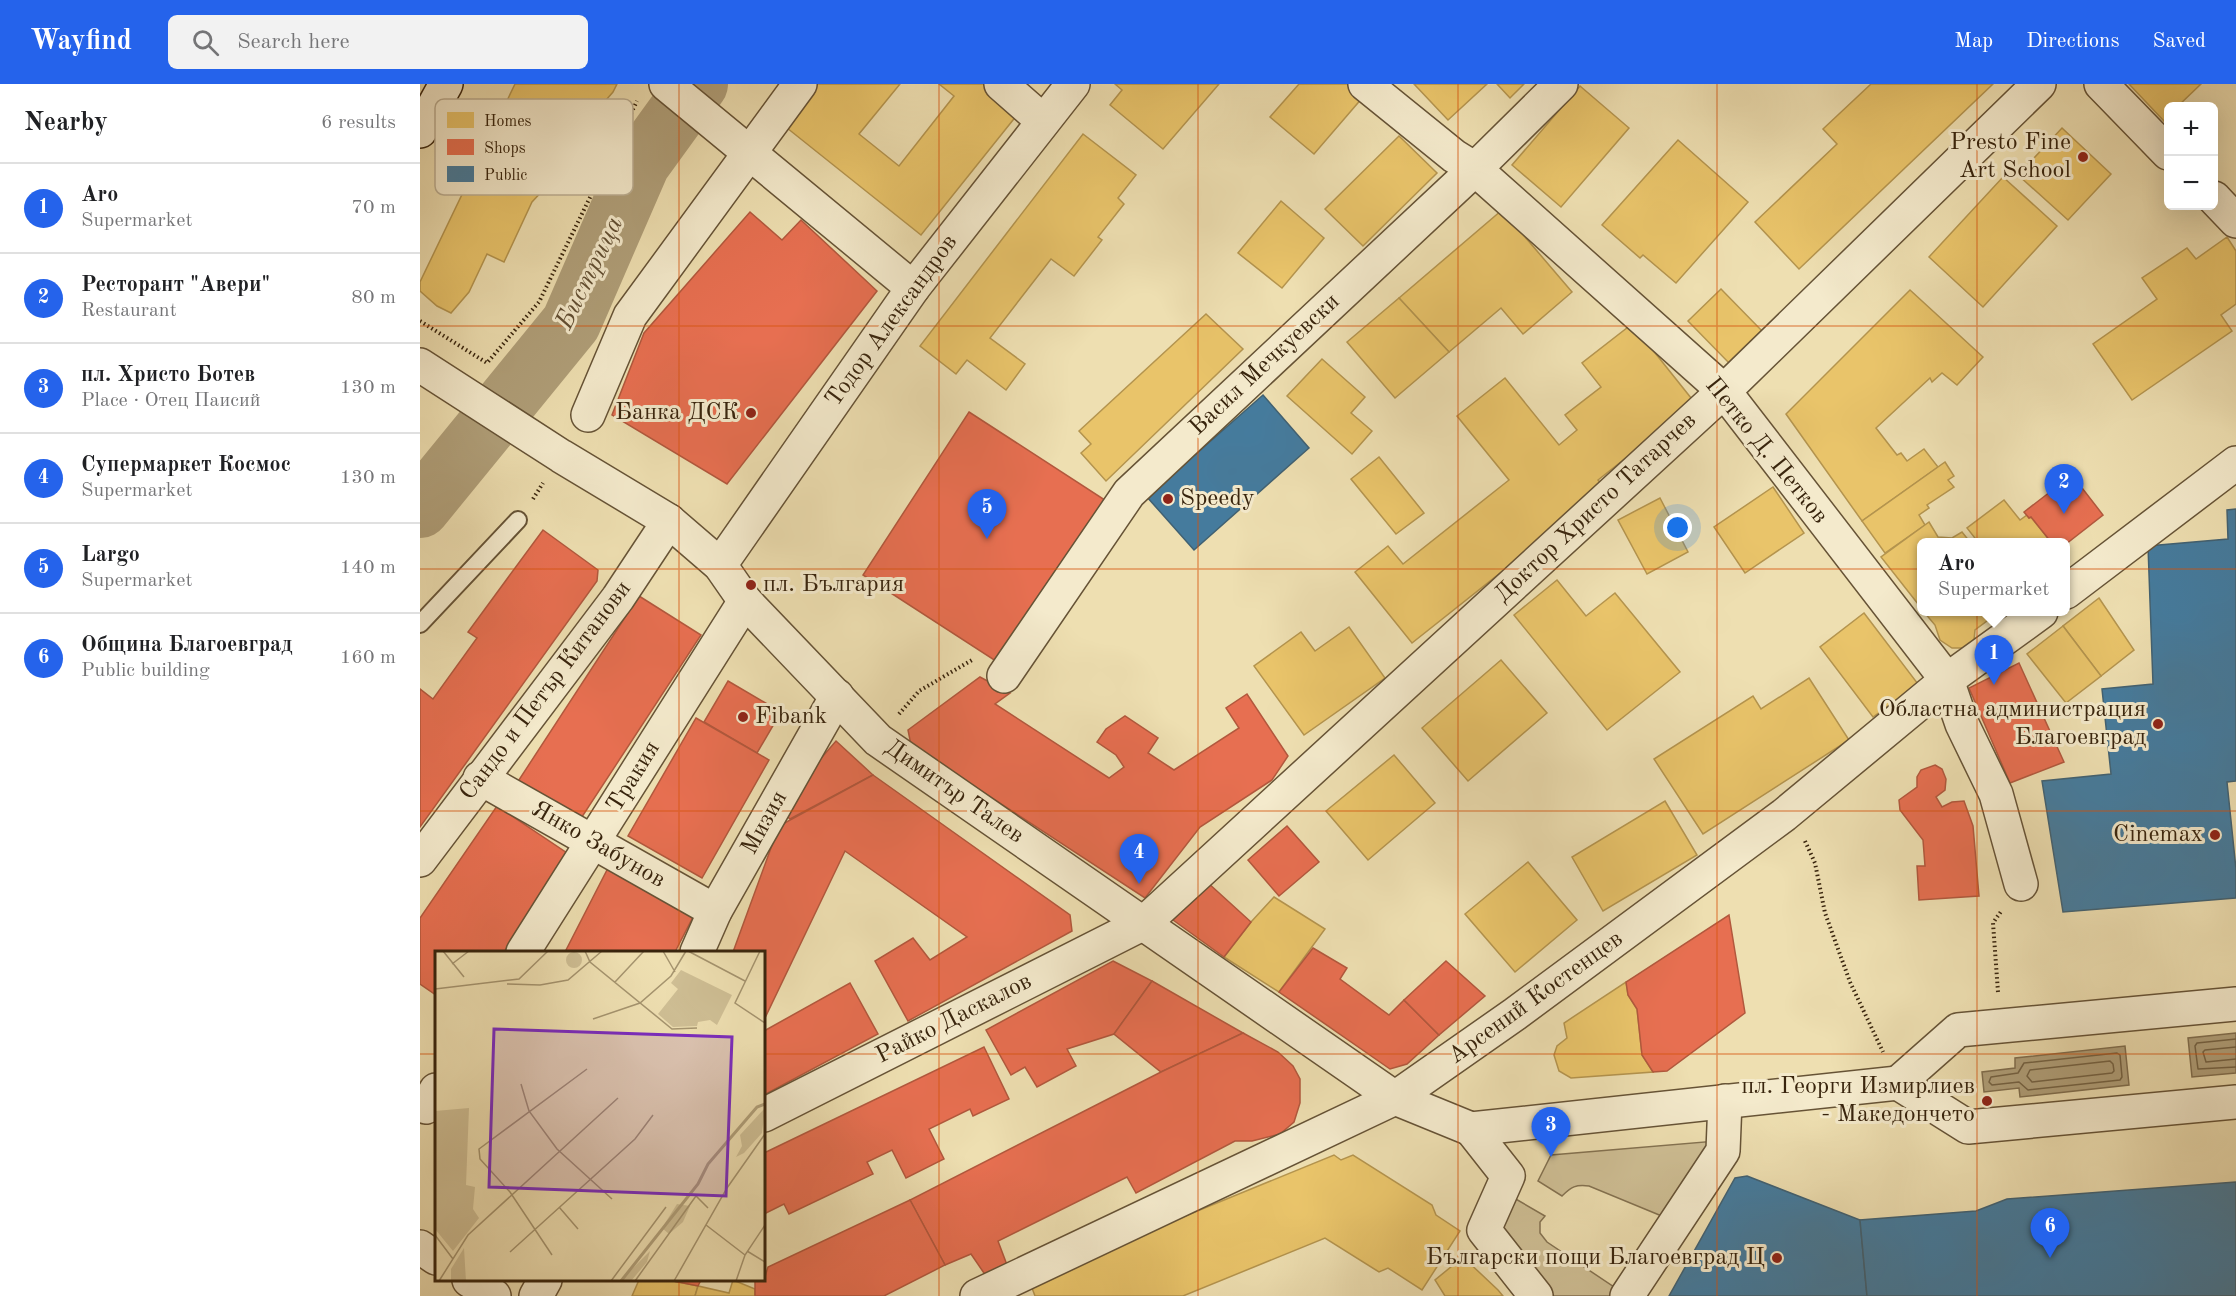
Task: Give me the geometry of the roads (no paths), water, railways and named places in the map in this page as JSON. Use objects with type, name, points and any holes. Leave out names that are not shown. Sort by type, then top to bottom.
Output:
[{"type":"street","points":[[438,99],[446,84]]},
{"type":"street","points":[[588,414],[630,316],[800,84]]},
{"type":"street","points":[[1001,84],[1043,121]]},
{"type":"street","name":"Тодор Александров","points":[[720,565],[913,288],[1073,84]]},
{"type":"street","name":"Петко Д. Петков","points":[[1365,84],[1454,156],[1475,169],[1724,391],[1947,680],[1962,724],[1996,794],[2020,884]]},
{"type":"street","name":"Васил Мечкуевски","points":[[1004,676],[1129,493],[1475,169],[1561,84]]},
{"type":"street","name":"Доктор Христо Татарчев","points":[[1144,923],[1724,391],[2039,84]]},
{"type":"street","points":[[2100,84],[2164,148]]},
{"type":"street","points":[[653,89],[748,153],[913,288]]},
{"type":"street","points":[[420,131],[435,104]]},
{"type":"street","points":[[2218,202],[2236,221]]},
{"type":"street","name":"Димитър Талев","points":[[420,365],[669,521],[720,565],[745,601],[878,740],[1395,1098],[1472,1129]]},
{"type":"street","points":[[2070,589],[2236,463]]},
{"type":"street","name":"Сандо и Петър Китанови","points":[[420,860],[618,598],[669,521]]},
{"type":"street","name":"Тракия","points":[[524,951],[745,601]]},
{"type":"street","name":"Арсений Костенцев","points":[[985,1292],[1395,1098],[1515,1014],[1784,815],[1947,680],[2035,616]]},
{"type":"street","name":"Мизия","points":[[697,951],[715,911],[837,696]]},
{"type":"street","name":"Янко Забунов","points":[[480,778],[715,911]]},
{"type":"street","name":"Райко Даскалов","points":[[765,1114],[1144,923]]},
{"type":"street","points":[[1472,1129],[1898,1083],[1958,1030],[2236,1004]]},
{"type":"street","points":[[1898,1083],[1968,1127],[2236,1102]]},
{"type":"street","points":[[1627,1296],[1723,1151],[1725,1101]]},
{"type":"street","points":[[1472,1129],[1508,1176],[1484,1230],[1536,1296]]},
{"type":"street","points":[[420,1247],[435,1257]]},
{"type":"street","points":[[471,1281],[494,1296]]},
{"type":"street","points":[[536,1296],[544,1281]]},
{"type":"lane","points":[[420,624],[518,520]]},
{"type":"water","points":[[2236,1033],[2236,1073],[2192,1077],[2188,1038]]},
{"type":"water","points":[[2125,1046],[2129,1085],[2020,1097],[2019,1088],[1984,1092],[1982,1072],[2015,1068],[2015,1058]]},
{"type":"waterway","name":"Бистрица","points":[[633,180],[640,164],[698,84]]},
{"type":"waterway","name":"Бистрица","points":[[420,508],[571,323],[627,195]]},
{"type":"place","name":"Presto Fine Art School","points":[[2083,157]]},
{"type":"place","name":"Банка ДСК","points":[[751,413]]},
{"type":"place","name":"Speedy","points":[[1168,499]]},
{"type":"place","name":"Ресторант \"Авери\"","points":[[2064,514]]},
{"type":"place","name":"Largo","points":[[987,539]]},
{"type":"place","name":"пл. България","points":[[751,585]]},
{"type":"place","name":"Aro","points":[[1994,685]]},
{"type":"place","name":"Fibank","points":[[743,717]]},
{"type":"place","name":"Областна администрация Благоевград","points":[[2158,724]]},
{"type":"place","name":"Cinemax","points":[[2215,835]]},
{"type":"place","name":"Супермаркет Космос","points":[[1139,884]]},
{"type":"place","name":"пл. Георги Измирлиев - Македончето","points":[[1987,1101]]},
{"type":"place","name":"пл. Христо Ботев","points":[[1551,1157]]},
{"type":"place","name":"Български пощи Благоевград Ц","points":[[1777,1258]]},
{"type":"place","name":"Община Благоевград","points":[[2050,1258]]}]
